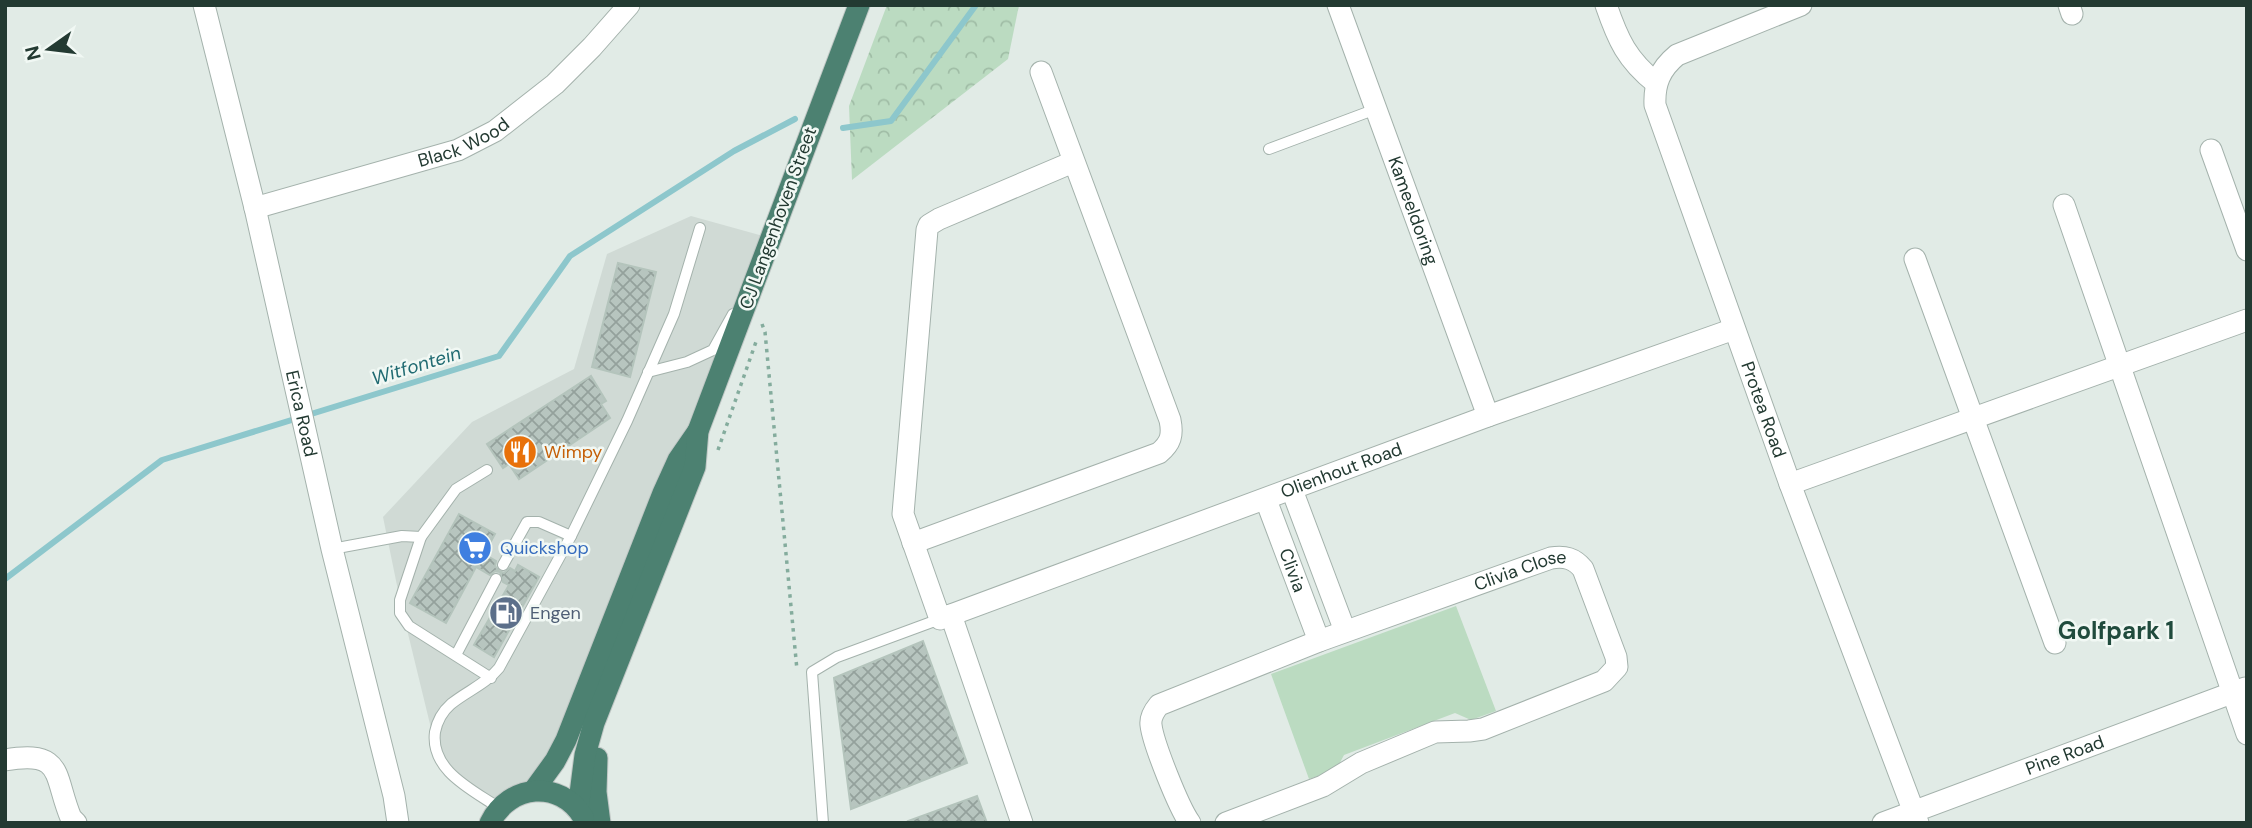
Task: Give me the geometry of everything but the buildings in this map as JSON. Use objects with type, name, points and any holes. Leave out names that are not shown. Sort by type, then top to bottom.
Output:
[{"type":"highway","name":"CJ Langenhoven Street","points":[[534,790],[566,740],[663,493],[678,460],[698,431],[859,5]]},
{"type":"highway","name":"CJ Langenhoven Street","points":[[582,816],[587,745],[612,674],[695,467],[698,431]]},
{"type":"highway","points":[[600,823],[596,792],[597,756],[612,674]]},
{"type":"highway","points":[[494,815],[518,794],[534,790],[563,796],[582,816]]},
{"type":"street","name":"Erica Road","points":[[204,5],[255,208],[332,549],[394,796],[398,823]]},
{"type":"street","name":"Black Wood","points":[[255,208],[458,150],[495,131],[555,84],[629,5]]},
{"type":"street","name":"Kameeldoring","points":[[1338,5],[1488,416]]},
{"type":"street","points":[[1606,5],[1625,52],[1633,64],[1656,83],[1668,62],[1677,55],[1801,5]]},
{"type":"street","points":[[913,543],[1159,453],[1167,447],[1171,439],[1170,420],[1041,72]]},
{"type":"street","name":"Protea Road","points":[[1656,83],[1655,105],[1660,121],[1790,484],[1916,817]]},
{"type":"street","points":[[2211,150],[2247,250]]},
{"type":"street","points":[[1023,823],[946,617],[905,522],[903,508],[927,230],[933,222],[1073,162]]},
{"type":"street","points":[[2064,205],[2215,636],[2240,689],[2247,734]]},
{"type":"street","points":[[1915,259],[2055,643]]},
{"type":"street","points":[[1790,484],[2247,320]]},
{"type":"street","name":"Olienhout Road","points":[[946,617],[1292,491],[1488,416],[1734,329]]},
{"type":"street","name":"Clivia","points":[[1292,491],[1345,631]]},
{"type":"street","name":"Clivia","points":[[1266,500],[1319,641]]},
{"type":"street","name":"Clivia Close","points":[[1190,823],[1175,793],[1152,731],[1151,717],[1165,701],[1345,631],[1560,557],[1577,562],[1583,569],[1614,649],[1617,667],[1604,681],[1483,729],[1469,732],[1435,732],[1361,763],[1323,786],[1226,823]]},
{"type":"street","name":"Pine Road","points":[[1883,823],[1916,817],[2240,689]]},
{"type":"street","points":[[5,760],[36,757],[50,764],[76,823]]},
{"type":"lane","points":[[1269,149],[1376,109]]},
{"type":"lane","points":[[494,815],[441,762],[435,744],[437,725],[447,709],[491,677],[507,656],[571,536],[613,451],[674,314],[700,228]]},
{"type":"lane","points":[[649,372],[687,362],[713,350],[765,256]]},
{"type":"lane","points":[[487,470],[456,489],[421,537],[400,600],[400,613],[409,626],[491,677]]},
{"type":"lane","points":[[503,565],[527,522],[540,522],[571,536]]},
{"type":"lane","points":[[332,549],[402,536],[421,537]]},
{"type":"lane","points":[[456,655],[495,579]]},
{"type":"lane","points":[[823,823],[812,672],[837,657],[946,617]]},
{"type":"path","points":[[716,454],[766,312]]},
{"type":"path","points":[[762,324],[765,332],[797,676]]},
{"type":"shaded area","points":[[691,216],[770,238],[555,761],[499,808],[458,780],[438,757],[401,605],[383,517],[472,422],[574,369],[607,254]]},
{"type":"green space","points":[[887,5],[1019,5],[1008,59],[852,180],[849,106]]},
{"type":"green space","points":[[1456,606],[1496,711],[1471,720],[1455,713],[1344,755],[1336,770],[1309,779],[1271,674]]},
{"type":"waterway","name":"Witfontein","points":[[843,128],[891,121],[976,5]]},
{"type":"waterway","name":"Witfontein","points":[[5,579],[162,460],[499,356],[570,256],[734,151],[795,119]]},
{"type":"place","name":"Wimpy","points":[[520,452]]},
{"type":"place","name":"Quickshop","points":[[475,548]]},
{"type":"place","name":"Engen","points":[[506,613]]},
{"type":"district","name":"Golfpark 1","points":[[2116,631]]}]
